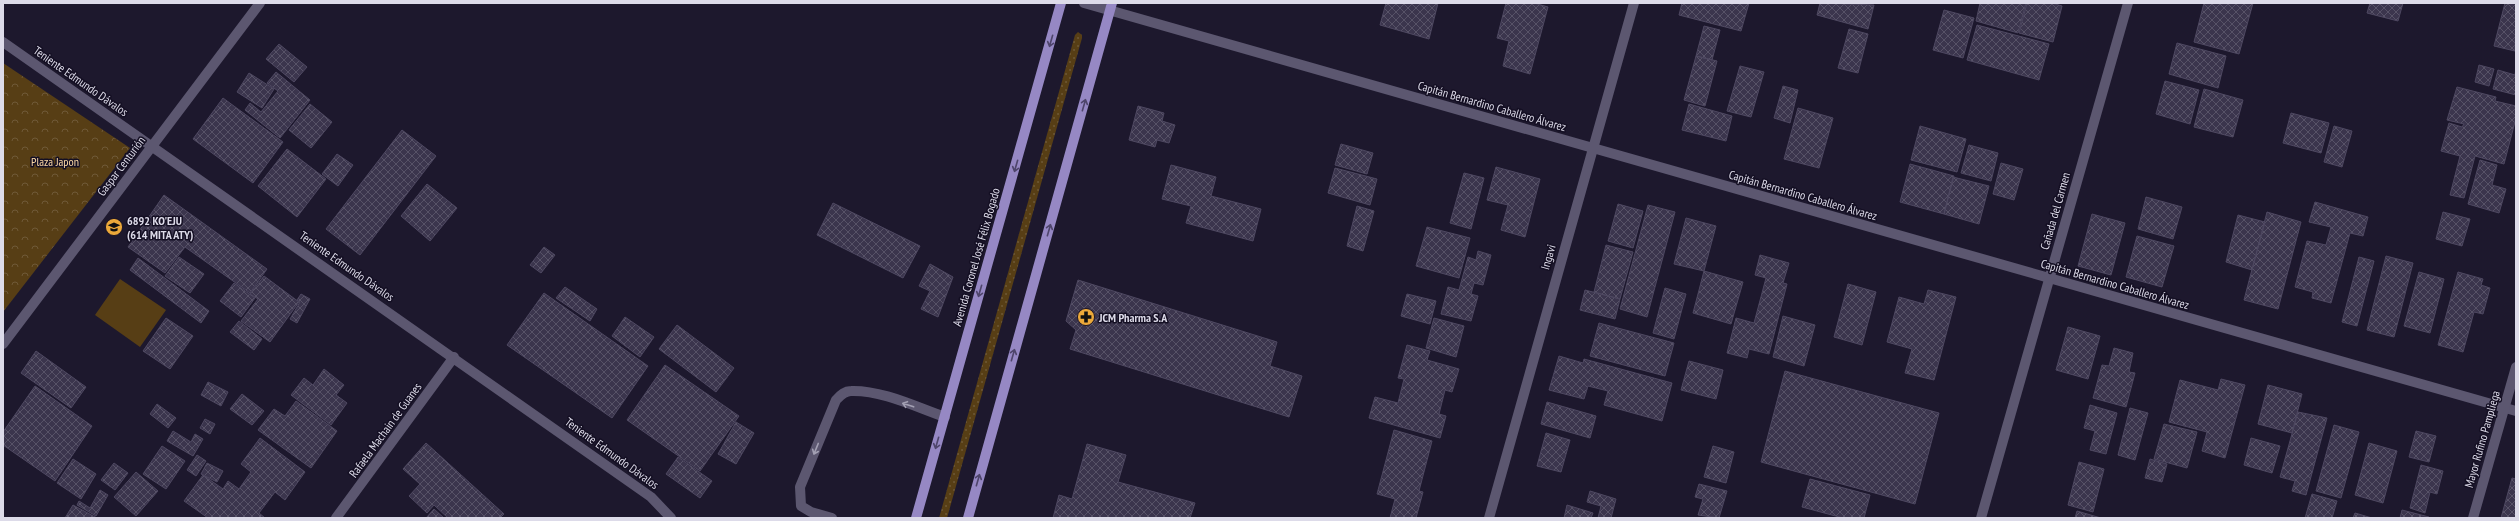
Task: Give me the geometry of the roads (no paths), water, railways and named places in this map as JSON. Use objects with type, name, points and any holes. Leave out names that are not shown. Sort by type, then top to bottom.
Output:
[{"type":"main road","name":"Avenida Coronel José Félix Bogado","points":[[916,518],[1061,3]]},
{"type":"main road","points":[[968,518],[1112,7]]},
{"type":"street","name":"Gaspar Centurión","points":[[3,344],[260,3]]},
{"type":"street","name":"Capitán Bernardino Caballero Álvarez","points":[[1084,3],[1112,7],[1592,148],[2516,412]]},
{"type":"street","name":"Ingavi","points":[[1488,518],[1634,3]]},
{"type":"street","name":"Cañada del Carmen","points":[[1980,518],[2128,3]]},
{"type":"street","name":"Teniente Edmundo Dávalos","points":[[3,42],[454,357],[651,497],[671,518]]},
{"type":"street","name":"Rafaela Machain de Guanes","points":[[336,518],[454,357]]},
{"type":"street","name":"Mayor Rufino Pampliega","points":[[2473,518],[2516,367]]},
{"type":"street","points":[[832,518],[811,512],[801,506],[800,488],[836,400],[843,393],[850,391],[877,395],[945,417]]},
{"type":"place","name":"6892 KO'EJU (614 MITA ATY)","points":[[114,227]]},
{"type":"place","name":"JCM Pharma S.A","points":[[1086,317]]},
{"type":"park label","name":"Plaza Japon","points":[[55,161]]}]
